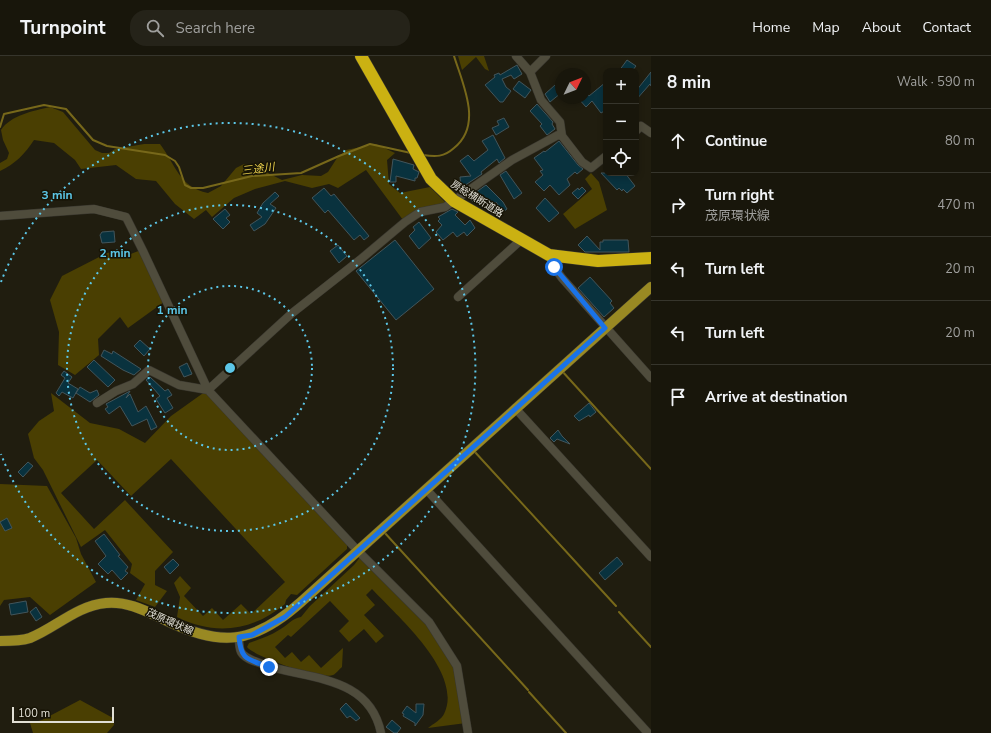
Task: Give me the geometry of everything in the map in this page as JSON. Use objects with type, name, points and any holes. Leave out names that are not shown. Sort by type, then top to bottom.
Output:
[{"type":"highway","name":"房総横断道路","points":[[361,56],[430,179],[454,201],[549,255],[598,261],[651,258]]},
{"type":"main road","name":"茂原環状線","points":[[0,642],[31,637],[75,612],[96,604],[110,602],[133,605],[191,632],[208,637],[239,637],[252,635],[285,617],[515,408],[651,287]]},
{"type":"street","points":[[516,56],[530,72],[541,100],[560,122],[562,136],[582,162],[591,168],[603,158]]},
{"type":"street","points":[[530,72],[546,56]]},
{"type":"street","points":[[639,128],[641,126],[651,133]]},
{"type":"street","points":[[208,390],[291,314],[405,222],[420,212],[445,207],[512,160],[558,135],[562,136]]},
{"type":"street","points":[[0,216],[94,209],[126,217],[208,390],[358,551],[430,622],[457,666],[468,733]]},
{"type":"street","points":[[458,297],[521,240]]},
{"type":"street","points":[[549,255],[554,267],[562,278],[651,378]]},
{"type":"street","points":[[97,403],[116,391],[133,384],[149,370],[179,385],[208,390]]},
{"type":"street","points":[[515,408],[651,557]]},
{"type":"street","points":[[426,489],[648,733]]},
{"type":"street","points":[[239,637],[240,651],[246,657],[269,667],[332,681],[351,689],[370,707],[378,722],[381,733]]},
{"type":"shaded area","points":[[458,56],[484,56],[489,71],[485,69],[476,57],[462,70]]},
{"type":"shaded area","points":[[50,107],[63,112],[95,150],[102,153],[109,153],[115,149],[144,144],[160,144],[184,180],[198,190],[208,193],[221,186],[236,168],[244,164],[254,166],[282,180],[302,175],[321,176],[328,172],[337,158],[346,150],[376,144],[395,153],[387,160],[389,184],[400,193],[430,187],[448,205],[403,220],[366,170],[338,188],[329,184],[312,188],[285,181],[255,189],[234,198],[212,217],[206,210],[194,219],[175,204],[156,181],[136,179],[116,165],[81,169],[75,160],[54,143],[34,140],[19,158],[0,171],[0,163],[7,159],[9,153],[3,140],[1,130],[16,117]]},
{"type":"shaded area","points":[[591,173],[599,182],[607,210],[575,229],[563,214],[592,189],[585,179]]},
{"type":"shaded area","points":[[125,250],[128,255],[141,250],[164,302],[128,328],[120,317],[98,339],[99,355],[75,375],[58,365],[59,332],[50,300],[62,276],[107,253]]},
{"type":"shaded area","points":[[206,391],[347,542],[347,549],[297,595],[291,594],[286,600],[285,604],[260,620],[233,628],[205,627],[177,617],[180,597],[174,583],[180,576],[191,588],[184,596],[203,616],[212,608],[223,620],[241,604],[251,614],[285,582],[171,459],[131,496],[97,460],[61,493],[94,529],[125,500],[173,552],[155,571],[155,585],[167,591],[155,607],[136,600],[145,584],[130,573],[132,564],[105,530],[81,547],[43,470],[34,458],[28,434],[39,421],[54,411],[51,393],[90,423],[119,429],[145,443],[171,416]]},
{"type":"shaded area","points":[[0,484],[47,486],[76,538],[81,554],[96,582],[50,615],[30,597],[4,600],[0,606]]},
{"type":"shaded area","points":[[361,556],[429,623],[455,668],[466,723],[428,728],[439,720],[444,714],[448,698],[445,681],[437,664],[425,646],[397,614],[372,589],[366,595],[375,605],[364,615],[384,636],[376,643],[364,629],[349,642],[339,631],[349,621],[330,601],[291,637],[288,635],[275,647],[285,658],[292,652],[301,662],[309,655],[321,668],[343,648],[342,667],[333,675],[326,676],[288,667],[262,656],[247,647],[249,643],[272,634],[295,619],[301,617],[310,606],[354,565]]},
{"type":"shaded area","points":[[80,700],[113,718],[114,725],[107,733],[33,733],[30,723],[42,720]]},
{"type":"building","points":[[627,60],[636,66],[634,68],[621,68]]},
{"type":"building","points":[[517,65],[522,74],[514,79],[511,75],[502,79],[506,87],[511,91],[503,102],[500,102],[485,85],[495,77],[494,75],[499,73],[500,75]]},
{"type":"building","points":[[651,72],[651,86],[650,84],[639,97],[639,87]]},
{"type":"building","points":[[519,81],[531,90],[525,98],[513,89]]},
{"type":"building","points":[[603,84],[603,112],[601,113],[592,101],[591,102],[591,94]]},
{"type":"building","points":[[555,85],[555,98],[550,102],[545,94]]},
{"type":"building","points":[[537,104],[553,122],[552,124],[555,129],[547,135],[540,126],[542,124],[530,111]]},
{"type":"building","points":[[504,118],[509,127],[496,135],[492,128],[499,125],[497,121]]},
{"type":"building","points":[[493,135],[505,158],[499,163],[497,159],[481,172],[482,174],[461,188],[460,177],[471,176],[460,161],[468,155],[474,161],[488,150],[482,141]]},
{"type":"building","points":[[559,141],[583,169],[577,174],[575,172],[567,179],[570,185],[559,195],[550,185],[544,191],[535,182],[543,175],[540,171],[543,170],[534,158],[544,151],[545,152]]},
{"type":"building","points":[[393,159],[414,165],[413,169],[419,172],[417,178],[415,178],[415,181],[396,176],[396,182],[390,182]]},
{"type":"building","points":[[506,171],[522,193],[514,199],[500,175]]},
{"type":"building","points":[[604,176],[627,176],[635,186],[627,193],[623,189],[622,191],[619,188],[617,190]]},
{"type":"building","points":[[486,185],[503,202],[507,209],[503,212],[496,202],[491,206],[481,197],[475,203],[468,198]]},
{"type":"building","points":[[582,187],[586,191],[578,199],[572,193],[578,188],[579,190]]},
{"type":"building","points":[[324,188],[331,196],[334,194],[369,236],[364,240],[360,235],[354,240],[328,210],[325,213],[312,198]]},
{"type":"building","points":[[275,192],[279,196],[270,204],[276,208],[265,224],[254,231],[250,225],[262,217],[257,213],[263,203]]},
{"type":"building","points":[[545,198],[559,213],[549,222],[536,208]]},
{"type":"building","points":[[225,209],[230,215],[226,218],[230,222],[223,229],[213,219]]},
{"type":"building","points":[[452,209],[458,212],[455,215],[465,225],[470,220],[475,228],[467,236],[464,232],[457,237],[453,232],[443,240],[436,232],[442,225],[438,221],[440,219],[438,217]]},
{"type":"building","points":[[419,222],[431,238],[419,249],[409,236],[415,230],[413,227]]},
{"type":"building","points":[[114,231],[115,242],[102,243],[100,235],[102,232]]},
{"type":"building","points":[[587,236],[600,250],[600,242],[603,242],[603,240],[628,240],[629,252],[585,252],[578,245]]},
{"type":"building","points":[[395,240],[434,289],[396,320],[356,271]]},
{"type":"building","points":[[338,245],[347,256],[339,263],[330,251]]},
{"type":"building","points":[[590,277],[612,301],[610,303],[614,308],[604,317],[578,288]]},
{"type":"building","points":[[140,340],[150,349],[144,356],[134,346]]},
{"type":"building","points":[[104,350],[112,354],[113,351],[141,369],[134,375],[123,370],[101,356]]},
{"type":"building","points":[[94,360],[115,380],[108,387],[87,367]]},
{"type":"building","points":[[187,363],[192,374],[184,377],[179,367]]},
{"type":"building","points":[[64,371],[72,377],[68,383],[78,389],[73,398],[62,392],[59,396],[56,393],[65,378],[61,375]]},
{"type":"building","points":[[150,377],[165,391],[168,389],[172,395],[167,398],[173,408],[165,413],[156,399],[160,396],[146,380]]},
{"type":"building","points":[[80,387],[90,393],[97,390],[99,395],[90,402],[76,393]]},
{"type":"building","points":[[130,391],[126,398],[130,394],[138,412],[146,406],[157,427],[151,430],[147,419],[132,426],[120,406],[109,414],[105,409],[108,407],[106,404]]},
{"type":"building","points":[[589,403],[596,412],[590,417],[589,415],[579,421],[574,416]]},
{"type":"building","points":[[558,430],[570,444],[557,439],[554,442],[550,438]]},
{"type":"building","points":[[28,462],[33,466],[23,477],[18,472]]},
{"type":"building","points":[[7,518],[12,528],[5,531],[0,522]]},
{"type":"building","points":[[104,534],[120,555],[118,556],[128,567],[125,571],[128,573],[121,580],[112,570],[108,574],[98,564],[106,556],[95,541]]},
{"type":"building","points":[[617,557],[623,564],[605,580],[599,573]]},
{"type":"building","points":[[173,559],[179,565],[170,574],[164,567]]},
{"type":"building","points":[[26,601],[28,612],[11,615],[9,604]]},
{"type":"building","points":[[36,607],[42,617],[36,621],[30,612]]},
{"type":"building","points":[[346,703],[360,718],[356,721],[350,716],[347,718],[340,709]]},
{"type":"building","points":[[416,704],[424,704],[423,715],[415,726],[415,723],[403,716],[404,714],[402,713],[407,706],[416,713]]},
{"type":"building","points":[[392,720],[401,728],[397,733],[394,733],[386,727]]},
{"type":"waterway","name":"三途川","points":[[423,155],[436,156],[447,153],[463,139],[468,128],[469,116],[466,92],[454,56]]},
{"type":"waterway","name":"三途川","points":[[0,127],[4,114],[44,105],[66,109],[93,140],[107,146],[165,155],[175,161],[179,167],[185,185],[191,188],[203,188],[252,176],[301,173],[370,144],[411,153]]},
{"type":"waterway","points":[[562,371],[651,469]]},
{"type":"waterway","points":[[474,451],[616,606]]},
{"type":"waterway","points":[[384,532],[528,690]]},
{"type":"waterway","points":[[619,612],[651,647]]},
{"type":"waterway","points":[[529,692],[566,733]]},
{"type":"route","points":[[269,667],[246,657],[240,651],[239,637],[252,635],[285,617],[605,328],[554,267]]}]
